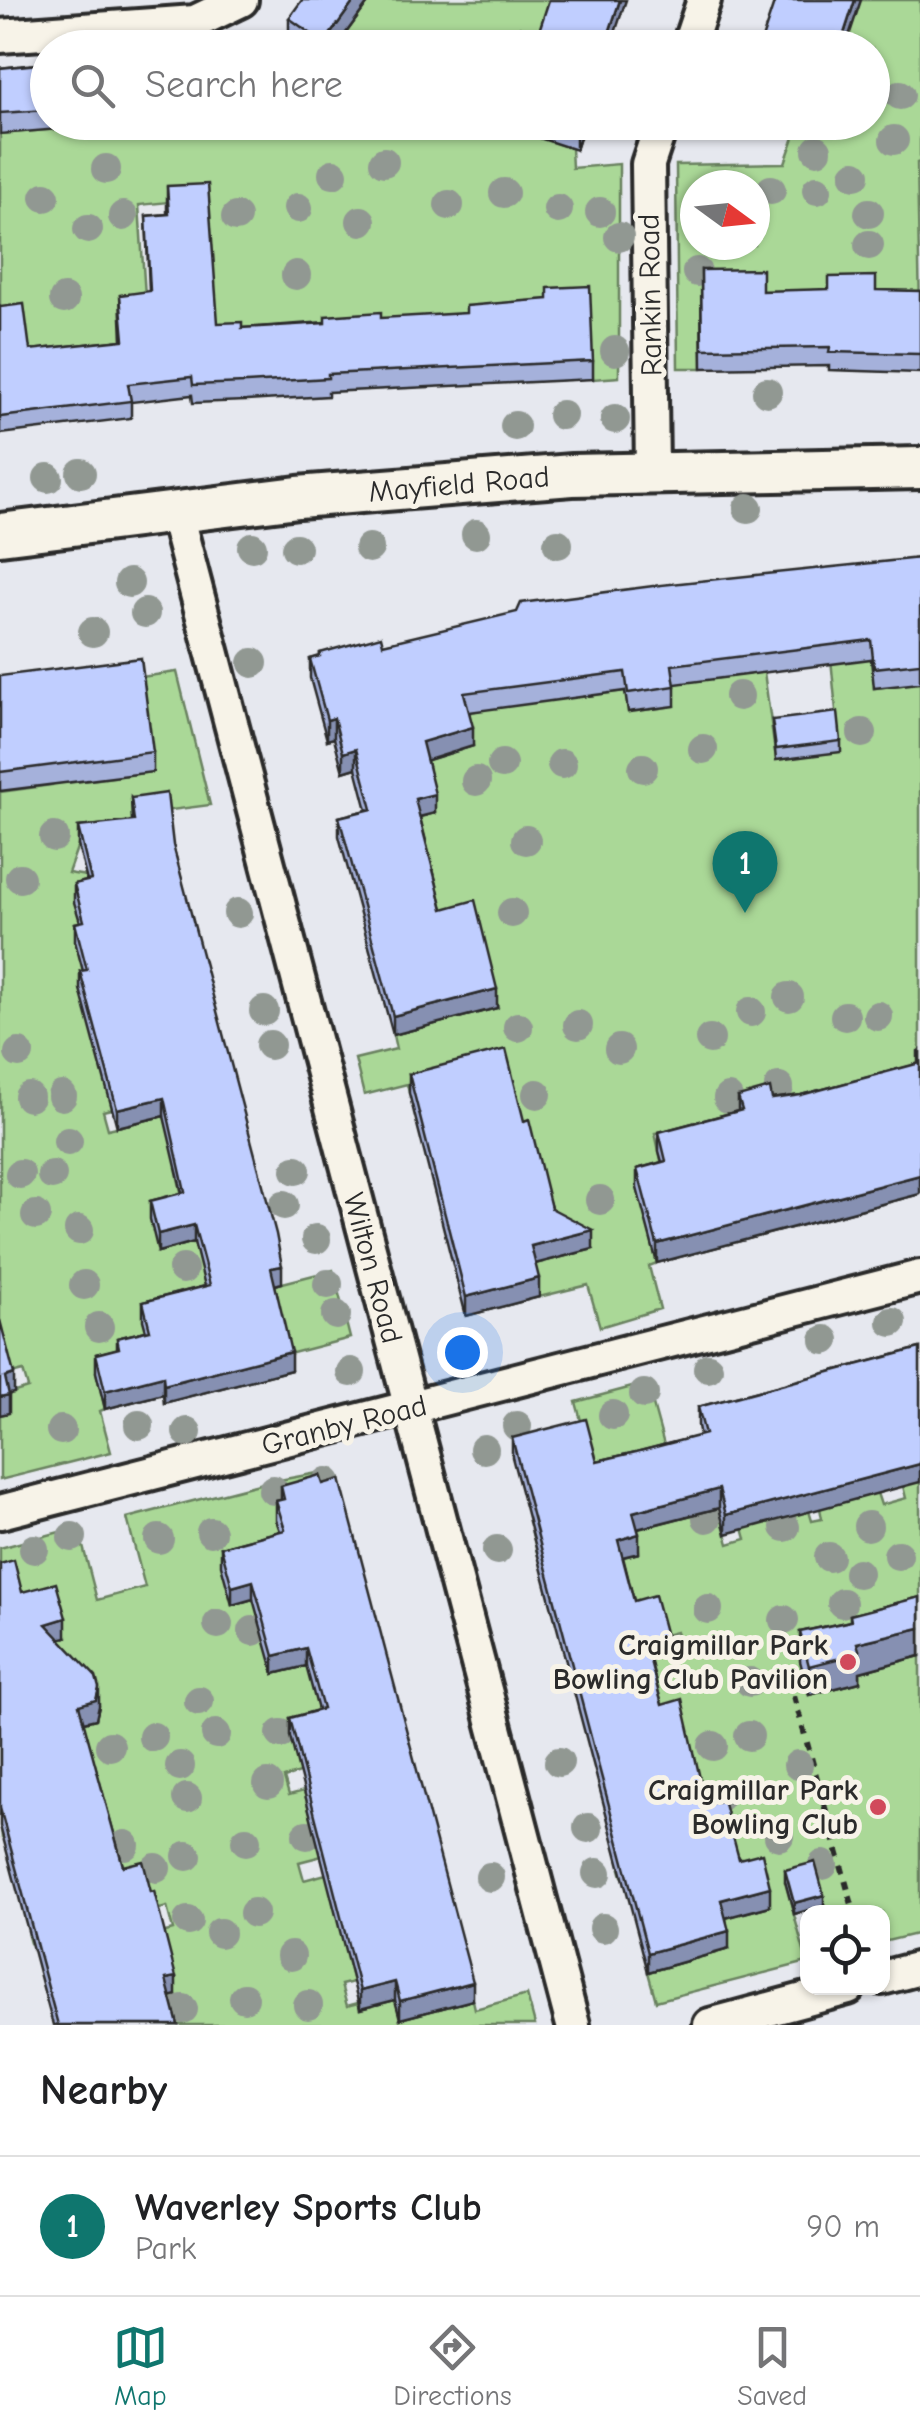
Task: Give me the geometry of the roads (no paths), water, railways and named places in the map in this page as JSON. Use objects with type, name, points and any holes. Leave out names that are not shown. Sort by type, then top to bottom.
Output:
[{"type":"street","points":[[84,30],[196,22],[240,0]]},
{"type":"street","points":[[694,30],[704,0]]},
{"type":"street","points":[[0,36],[30,34]]},
{"type":"street","name":"Rankin Road","points":[[652,471],[648,164],[656,140]]},
{"type":"street","name":"Mayfield Road","points":[[0,534],[175,510],[500,480],[652,471],[920,468]]},
{"type":"street","name":"Wilton Road","points":[[175,510],[574,2025]]},
{"type":"street","name":"Granby Road","points":[[0,1512],[920,1277]]},
{"type":"street","points":[[890,1976],[920,1968]]},
{"type":"street","points":[[710,2025],[822,1995]]},
{"type":"place","name":"Waverley Sports Club","points":[[745,913]]},
{"type":"place","name":"Craigmillar Park Bowling Club Pavilion","points":[[848,1662]]},
{"type":"place","name":"Craigmillar Park Bowling Club","points":[[878,1807]]}]
